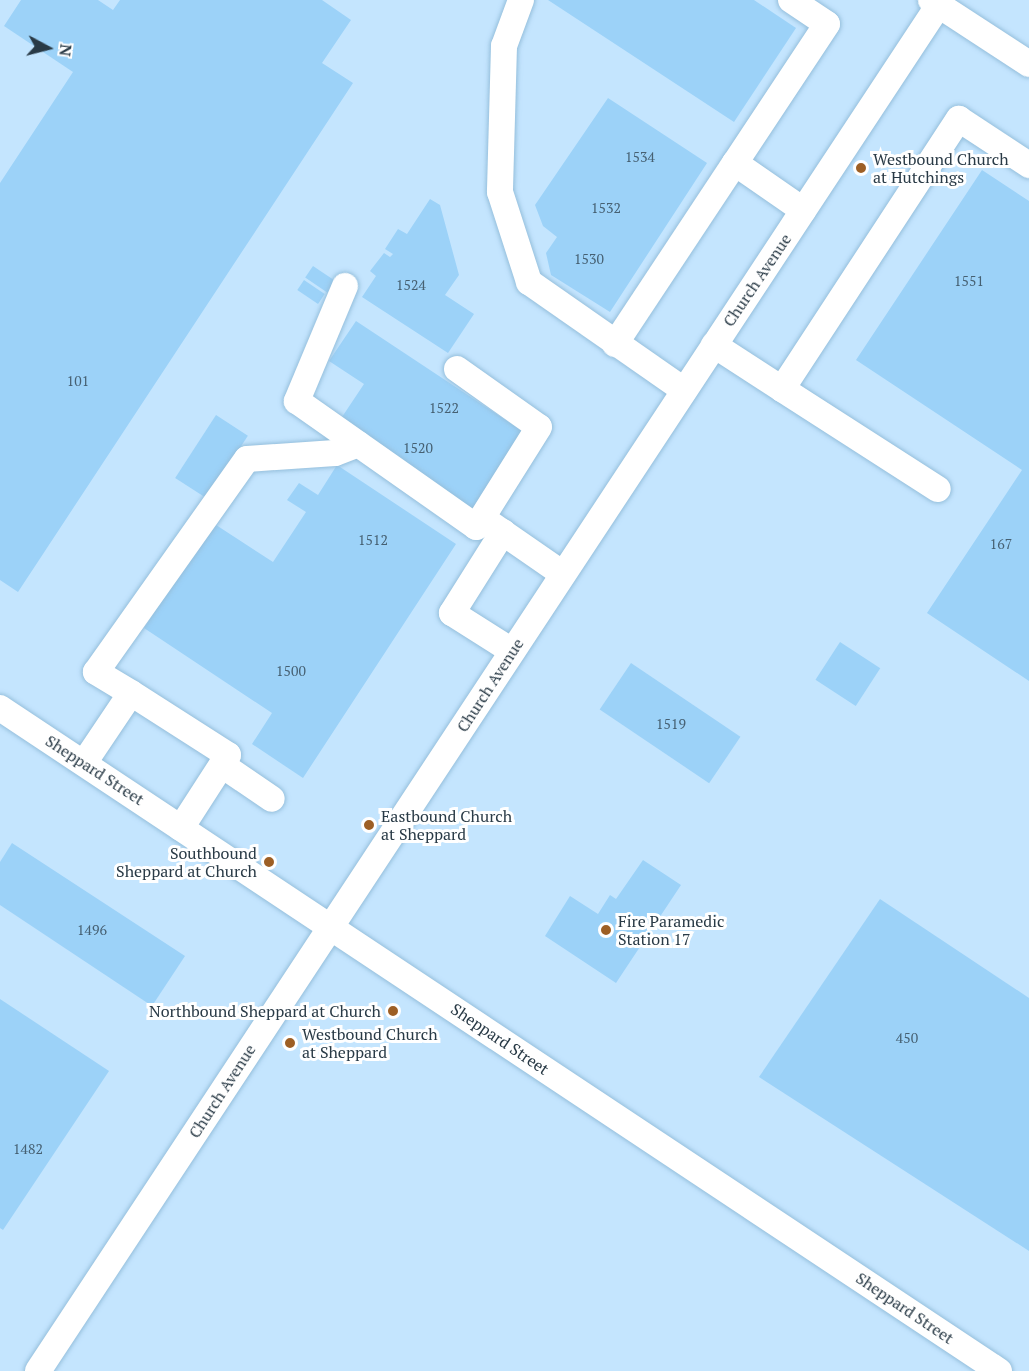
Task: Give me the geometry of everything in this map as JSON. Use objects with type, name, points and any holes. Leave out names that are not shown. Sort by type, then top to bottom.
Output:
[{"type":"street","points":[[521,0],[504,46],[500,192],[529,282],[684,390]]},
{"type":"street","points":[[615,344],[827,24],[791,0]]},
{"type":"street","points":[[937,2],[1029,64]]},
{"type":"street","name":"Church Avenue","points":[[38,1371],[803,210],[937,2]]},
{"type":"street","points":[[782,389],[959,119],[1029,165]]},
{"type":"street","points":[[735,164],[803,210]]},
{"type":"street","points":[[345,286],[297,401],[476,527],[492,525],[563,574]]},
{"type":"street","points":[[714,345],[938,489]]},
{"type":"street","points":[[457,369],[539,427],[452,613],[512,651]]},
{"type":"street","points":[[181,828],[228,755],[96,672],[247,459],[335,453],[358,444]]},
{"type":"street","points":[[84,763],[131,693]]},
{"type":"street","name":"Sheppard Street","points":[[0,708],[999,1371]]},
{"type":"street","points":[[222,765],[272,799]]},
{"type":"building","points":[[21,0],[98,0],[113,10],[120,0],[322,0],[351,20],[322,63],[353,83],[18,592],[0,580],[0,183],[73,72],[4,26]]},
{"type":"building","points":[[548,0],[754,0],[796,28],[734,122]]},
{"type":"building","points":[[608,98],[707,163],[610,312],[551,275],[546,253],[557,237],[543,226],[535,205]]},
{"type":"building","points":[[982,170],[1029,201],[1029,681],[927,613],[1022,470],[856,360]]},
{"type":"building","points":[[430,199],[440,205],[459,275],[445,295],[474,314],[448,353],[362,297],[376,276],[370,271],[384,253],[390,257],[393,254],[385,249],[398,229],[407,234]]},
{"type":"building","points":[[313,266],[335,281],[328,293],[305,278]]},
{"type":"building","points":[[304,280],[325,294],[318,304],[297,290]]},
{"type":"building","points":[[356,321],[525,433],[473,512],[338,423],[364,384],[329,361]]},
{"type":"building","points":[[216,415],[248,436],[207,499],[175,478]]},
{"type":"building","points":[[337,465],[456,544],[303,778],[252,744],[272,713],[144,628],[213,523],[273,562],[306,512],[287,500],[299,483],[318,495]]},
{"type":"building","points":[[840,642],[880,668],[856,706],[815,680]]},
{"type":"building","points":[[631,663],[740,737],[709,783],[600,709]]},
{"type":"building","points":[[12,843],[185,956],[152,1006],[0,905],[0,862]]},
{"type":"building","points":[[643,860],[681,885],[616,983],[545,936],[570,896],[598,914],[610,895],[616,899]]},
{"type":"building","points":[[880,899],[1029,998],[1029,1251],[759,1077]]},
{"type":"building","points":[[0,999],[109,1071],[3,1230],[0,1228]]},
{"type":"place","name":"Westbound Church at Hutchings","points":[[861,168]]},
{"type":"place","name":"Eastbound Church at Sheppard","points":[[369,825]]},
{"type":"place","name":"Southbound Sheppard at Church","points":[[269,862]]},
{"type":"place","name":"Fire Paramedic Station 17","points":[[606,930]]},
{"type":"place","name":"Northbound Sheppard at Church","points":[[393,1011]]},
{"type":"place","name":"Westbound Church at Sheppard","points":[[290,1043]]}]
